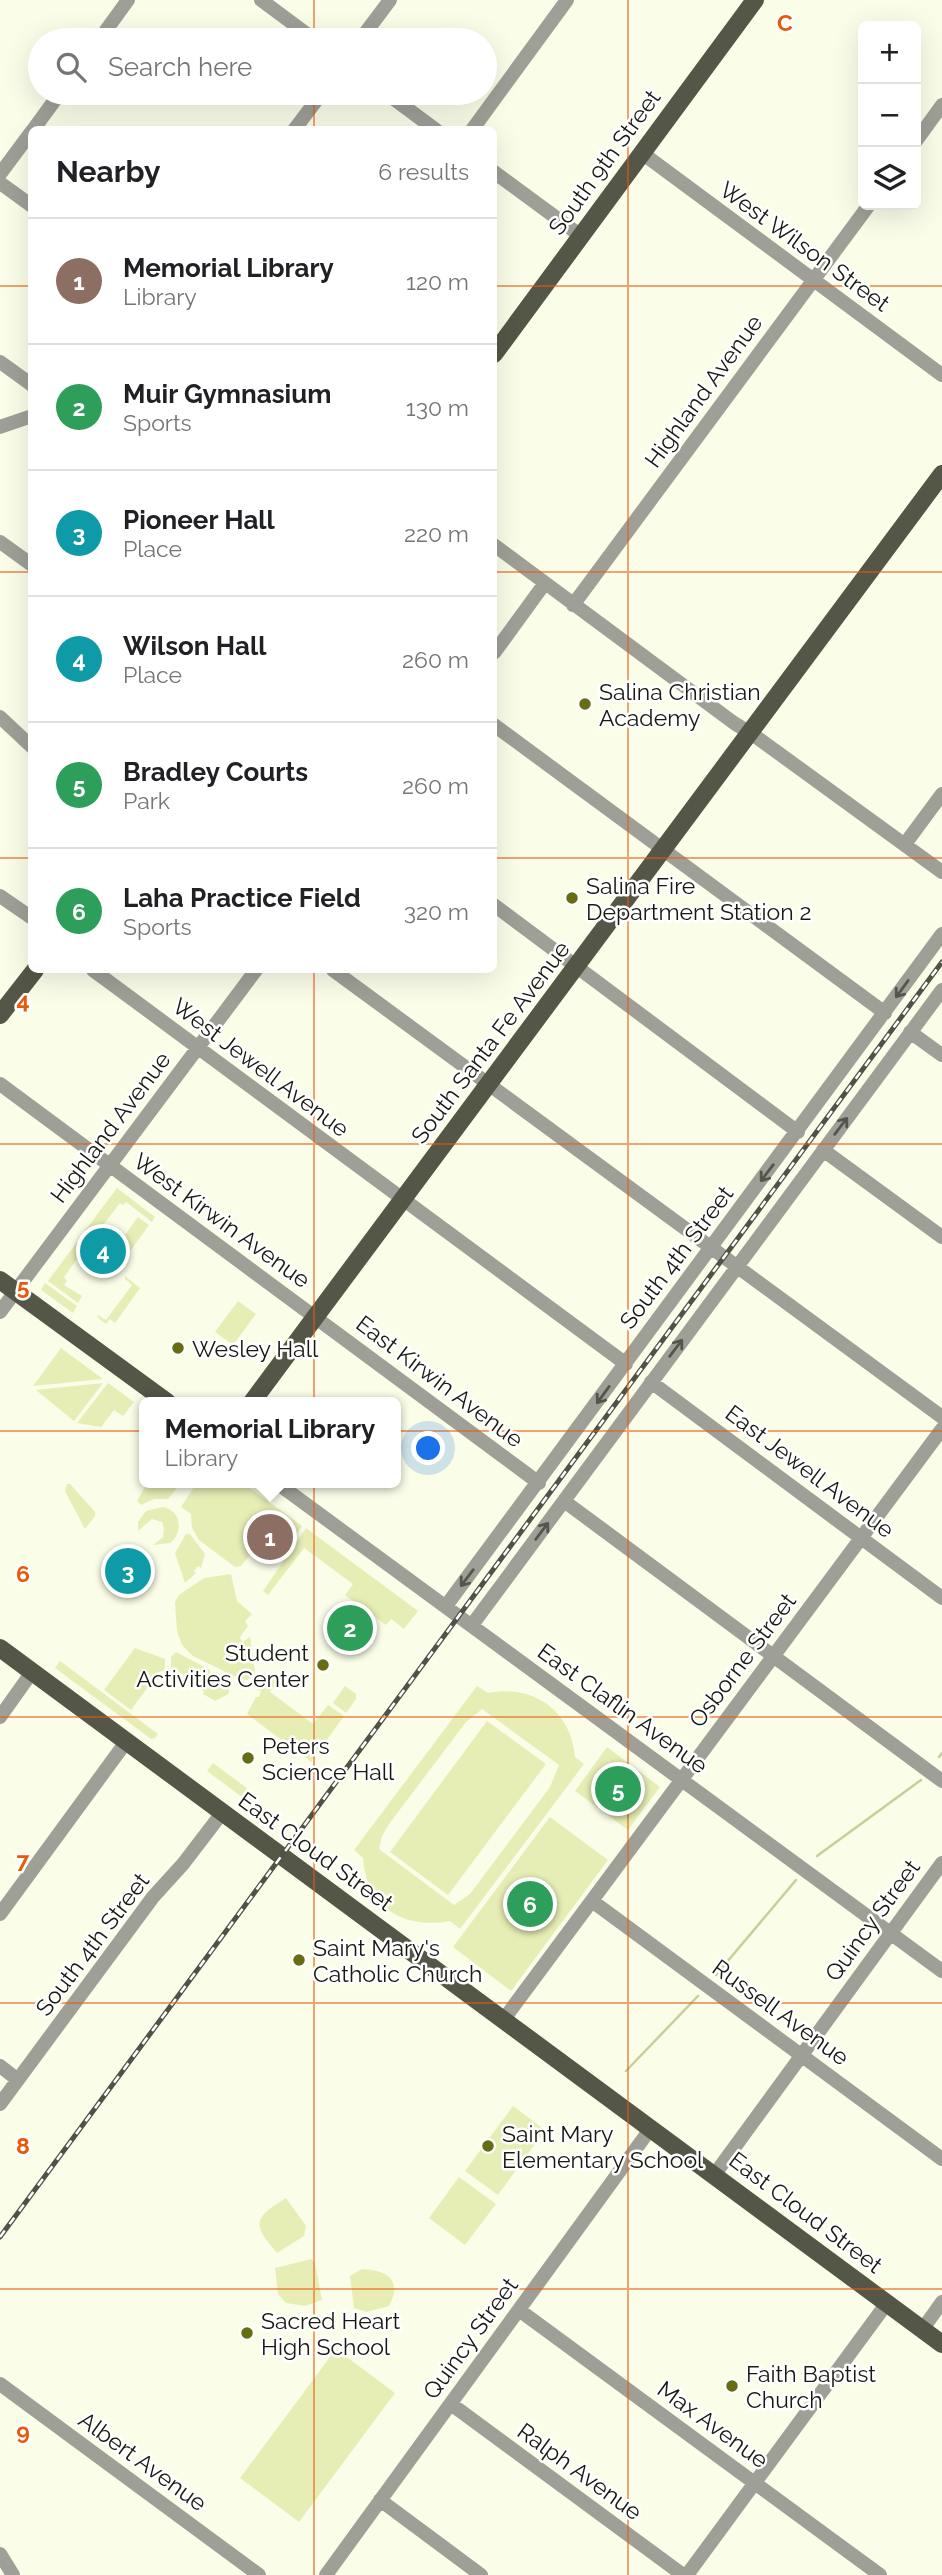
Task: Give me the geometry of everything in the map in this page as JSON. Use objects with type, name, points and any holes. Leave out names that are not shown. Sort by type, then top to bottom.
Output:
[{"type":"main road","name":"South 9th Street","points":[[497,350],[755,0]]},
{"type":"main road","name":"South Santa Fe Avenue","points":[[255,1397],[490,1085],[942,474]]},
{"type":"main road","points":[[0,1015],[33,973]]},
{"type":"main road","points":[[0,1280],[160,1397]]},
{"type":"main road","name":"East Cloud Street","points":[[0,1648],[942,2344]]},
{"type":"street","points":[[108,28],[128,0]]},
{"type":"street","points":[[261,0],[299,28]]},
{"type":"street","points":[[369,28],[390,0]]},
{"type":"street","points":[[497,96],[567,0]]},
{"type":"street","points":[[35,126],[51,105]]},
{"type":"street","points":[[298,126],[313,105]]},
{"type":"street","points":[[402,105],[431,126]]},
{"type":"street","points":[[475,126],[490,105]]},
{"type":"street","points":[[921,134],[942,105]]},
{"type":"street","points":[[0,174],[28,136]]},
{"type":"street","name":"West Wilson Street","points":[[642,153],[942,375]]},
{"type":"street","points":[[497,174],[581,236]]},
{"type":"street","points":[[0,183],[26,202]]},
{"type":"street","name":"Highland Avenue","points":[[573,605],[865,210]]},
{"type":"street","points":[[0,362],[28,382]]},
{"type":"street","points":[[0,427],[28,417]]},
{"type":"street","points":[[0,542],[28,562]]},
{"type":"street","points":[[497,547],[942,872]]},
{"type":"street","points":[[497,649],[545,583]]},
{"type":"street","points":[[0,717],[28,743]]},
{"type":"street","points":[[497,727],[885,1013]]},
{"type":"street","points":[[905,845],[942,794]]},
{"type":"street","points":[[0,896],[28,915]]},
{"type":"street","points":[[497,907],[798,1132]]},
{"type":"street","name":"South 4th Street","points":[[446,1606],[942,934]]},
{"type":"street","name":"West Jewell Avenue","points":[[97,973],[402,1201]]},
{"type":"street","name":"Highland Avenue","points":[[0,1312],[254,973]]},
{"type":"street","points":[[338,973],[942,1417]]},
{"type":"street","points":[[472,1625],[942,990]]},
{"type":"street","points":[[911,1032],[942,1055]]},
{"type":"street","name":"West Kirwin Avenue","points":[[0,1084],[315,1317]]},
{"type":"street","points":[[823,1150],[942,1237]]},
{"type":"street","points":[[402,1201],[625,1364]]},
{"type":"street","name":"East Kirwin Avenue","points":[[315,1317],[539,1483]]},
{"type":"street","name":"East Jewell Avenue","points":[[651,1382],[942,1598]]},
{"type":"street","name":"Osborne Street","points":[[504,2019],[942,1429]]},
{"type":"street","name":"East Claflin Avenue","points":[[284,1488],[942,1971]]},
{"type":"street","points":[[564,1501],[942,1781]]},
{"type":"street","points":[[0,1717],[32,1672]]},
{"type":"street","points":[[0,1914],[126,1742]]},
{"type":"street","name":"South 4th Street","points":[[0,2104],[153,1897],[183,1864],[222,1813]]},
{"type":"street","name":"Quincy Street","points":[[715,2174],[942,1863]]},
{"type":"street","name":"Russell Avenue","points":[[593,1901],[942,2159]]},
{"type":"street","points":[[0,2066],[18,2080]]},
{"type":"street","name":"Quincy Street","points":[[326,2575],[652,2128]]},
{"type":"street","points":[[922,2330],[942,2302]]},
{"type":"street","points":[[685,2575],[887,2303]]},
{"type":"street","name":"Max Avenue","points":[[519,2309],[880,2575]]},
{"type":"street","name":"Albert Avenue","points":[[2,2389],[260,2575]]},
{"type":"street","name":"Ralph Avenue","points":[[451,2403],[685,2575]]},
{"type":"street","points":[[380,2500],[481,2575]]},
{"type":"street","points":[[0,2554],[13,2575]]},
{"type":"green space","points":[[117,1188],[155,1217],[152,1222],[126,1202],[123,1205],[120,1203],[87,1246],[78,1240]]},
{"type":"green space","points":[[138,1217],[149,1225],[128,1254],[117,1246]]},
{"type":"green space","points":[[77,1242],[85,1248],[64,1277],[67,1281],[64,1285],[82,1296],[78,1303],[48,1281]]},
{"type":"green space","points":[[125,1276],[140,1288],[115,1323],[110,1319],[106,1324],[97,1317],[98,1315],[106,1320],[132,1285]]},
{"type":"green space","points":[[45,1283],[77,1306],[73,1313],[41,1290]]},
{"type":"green space","points":[[238,1301],[256,1314],[233,1345],[215,1332]]},
{"type":"green space","points":[[61,1348],[103,1379],[33,1386]]},
{"type":"green space","points":[[103,1383],[74,1421],[36,1390]]},
{"type":"green space","points":[[108,1383],[134,1402],[123,1416],[114,1410],[101,1427],[77,1423]]},
{"type":"green space","points":[[67,1484],[70,1484],[95,1512],[85,1529],[65,1491]]},
{"type":"green space","points":[[144,1488],[177,1488],[168,1499],[154,1499],[141,1505],[137,1501]]},
{"type":"green space","points":[[193,1488],[250,1488],[302,1526],[295,1537],[261,1513],[245,1536],[257,1546],[241,1566],[235,1567],[199,1540],[192,1528],[191,1514],[181,1507]]},
{"type":"green space","points":[[163,1507],[174,1512],[179,1528],[170,1543],[153,1545],[163,1537],[162,1522],[152,1519],[138,1531],[138,1522],[146,1511]]},
{"type":"green space","points":[[306,1528],[418,1611],[404,1629],[391,1619],[386,1625],[345,1595],[353,1584],[304,1548],[268,1595],[263,1591]]},
{"type":"green space","points":[[186,1534],[190,1534],[205,1554],[201,1568],[198,1566],[194,1571],[196,1573],[185,1583],[175,1553]]},
{"type":"green space","points":[[231,1574],[237,1601],[252,1614],[245,1621],[248,1626],[240,1637],[242,1642],[250,1637],[255,1671],[254,1676],[247,1680],[193,1656],[182,1645],[177,1631],[175,1602],[179,1595],[204,1578]]},
{"type":"green space","points":[[135,1648],[165,1659],[165,1670],[159,1672],[131,1710],[104,1690]]},
{"type":"green space","points":[[176,1652],[210,1670],[210,1673],[215,1675],[216,1672],[222,1676],[229,1684],[228,1694],[215,1701],[174,1668],[171,1669],[171,1657]]},
{"type":"green space","points":[[60,1661],[158,1734],[155,1738],[151,1739],[55,1668]]},
{"type":"green space","points":[[267,1674],[277,1682],[270,1692],[313,1724],[328,1705],[344,1716],[311,1762],[247,1714],[256,1697],[259,1697],[261,1691],[257,1690],[260,1677]]},
{"type":"green space","points":[[345,1686],[356,1694],[356,1699],[346,1713],[333,1703]]},
{"type":"green space","points":[[477,1686],[488,1693],[504,1691],[534,1697],[547,1704],[566,1726],[575,1757],[584,1764],[460,1929],[450,1921],[417,1922],[390,1911],[371,1890],[363,1858],[354,1850]],"holes":[[[482,1709],[559,1765],[550,1787],[470,1894],[454,1905],[379,1849],[389,1824],[466,1722]]]},
{"type":"green space","points":[[487,1721],[546,1764],[448,1895],[390,1852]]},
{"type":"green space","points":[[607,1747],[660,1787],[628,1830],[575,1791]]},
{"type":"green space","points":[[213,1763],[256,1795],[250,1803],[207,1771]]},
{"type":"green space","points":[[550,1817],[608,1860],[511,1991],[453,1947]]},
{"type":"green space","points":[[513,2106],[545,2130],[498,2195],[465,2171]]},
{"type":"green space","points":[[459,2177],[496,2204],[465,2245],[429,2218]]},
{"type":"green space","points":[[286,2198],[306,2226],[304,2236],[277,2253],[263,2235],[260,2222],[267,2211]]},
{"type":"green space","points":[[311,2259],[315,2263],[322,2300],[305,2306],[286,2303],[278,2294],[275,2268]]},
{"type":"green space","points":[[362,2269],[379,2272],[390,2278],[394,2289],[389,2306],[367,2312],[354,2308],[350,2276]]},
{"type":"green space","points":[[336,2349],[395,2393],[299,2522],[240,2478]]},
{"type":"waterway","points":[[939,1757],[942,1753]]},
{"type":"waterway","points":[[817,1856],[921,1780]]},
{"type":"waterway","points":[[716,1975],[796,1880]]},
{"type":"waterway","points":[[626,2071],[698,1996]]},
{"type":"railway","points":[[0,2237],[942,962]]},
{"type":"place","name":"Salina Christian Academy","points":[[585,704]]},
{"type":"place","name":"Salina Fire Department Station 2","points":[[572,898]]},
{"type":"place","name":"Wilson Hall","points":[[103,1251]]},
{"type":"place","name":"Wesley Hall","points":[[178,1348]]},
{"type":"place","name":"Memorial Library","points":[[270,1537]]},
{"type":"place","name":"Pioneer Hall","points":[[128,1571]]},
{"type":"place","name":"Muir Gymnasium","points":[[350,1628]]},
{"type":"place","name":"Student Activities Center","points":[[323,1665]]},
{"type":"place","name":"Peters Science Hall","points":[[248,1758]]},
{"type":"place","name":"Bradley Courts","points":[[618,1789]]},
{"type":"place","name":"Laha Practice Field","points":[[530,1904]]},
{"type":"place","name":"Saint Mary's Catholic Church","points":[[299,1960]]},
{"type":"place","name":"Saint Mary Elementary School","points":[[488,2146]]},
{"type":"place","name":"Sacred Heart High School","points":[[247,2333]]},
{"type":"place","name":"Faith Baptist Church","points":[[732,2386]]}]
